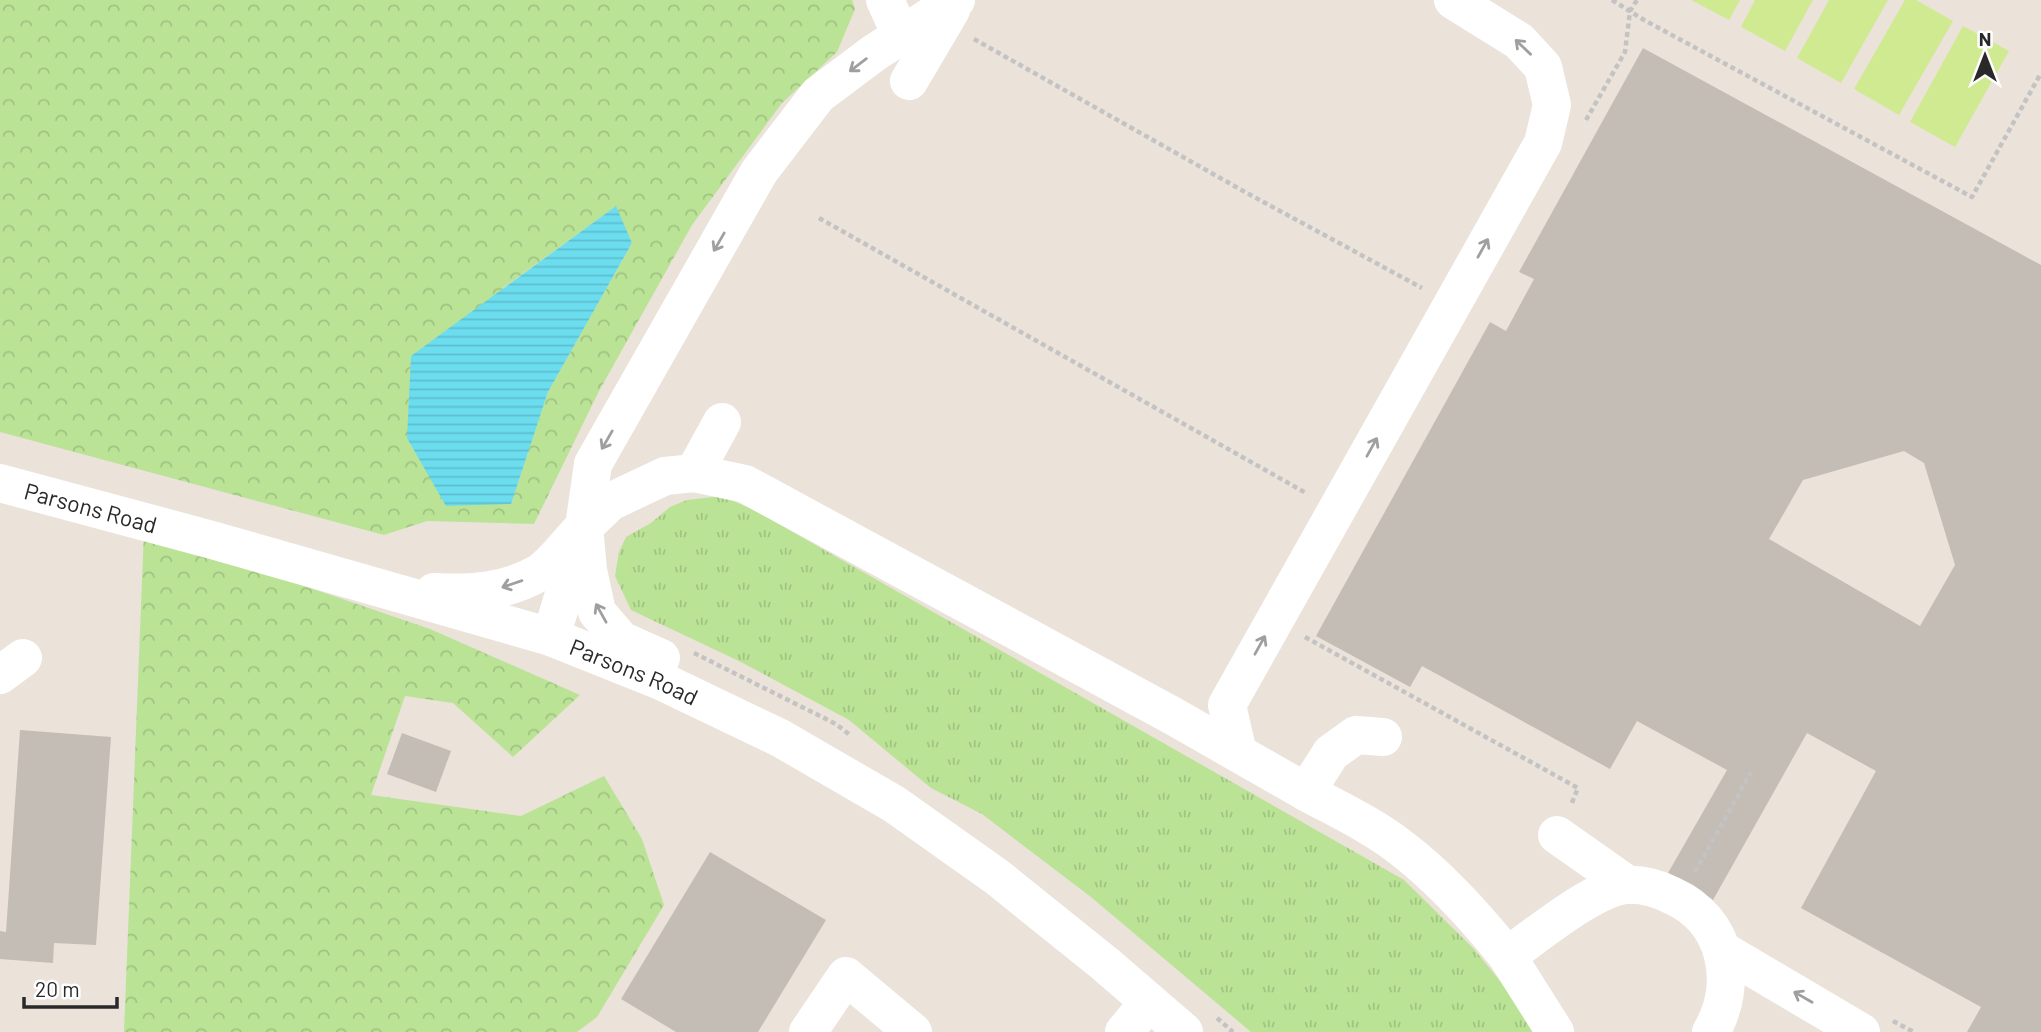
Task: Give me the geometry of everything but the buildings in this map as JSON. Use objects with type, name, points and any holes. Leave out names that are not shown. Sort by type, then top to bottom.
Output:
[{"type":"street","points":[[885,0],[902,37]]},
{"type":"street","points":[[1238,753],[1227,705],[1543,143],[1552,104],[1543,67],[1519,41],[1453,0]]},
{"type":"street","points":[[551,637],[584,527],[593,464],[759,172],[818,95],[874,53],[952,7]]},
{"type":"street","points":[[909,81],[952,7]]},
{"type":"street","points":[[694,473],[722,422]]},
{"type":"street","points":[[386,590],[466,594],[504,587],[539,574],[611,502],[665,476],[694,473],[745,484],[1173,716],[1398,845],[1441,881],[1485,928],[1507,956],[1555,1032]]},
{"type":"street","name":"Parsons Road","points":[[0,483],[212,540],[551,637],[673,686],[780,738],[894,804],[997,877],[1149,1002],[1198,1022]]},
{"type":"street","points":[[584,527],[588,570],[597,612],[621,640],[812,731],[856,782]]},
{"type":"street","points":[[1173,716],[1227,705]]},
{"type":"street","points":[[1306,792],[1331,753],[1356,735],[1383,737]]},
{"type":"street","points":[[1558,835],[1628,885]]},
{"type":"street","points":[[1507,956],[1602,890],[1628,885],[1658,889],[1686,902],[1708,923],[1722,950],[1727,983],[1721,1015],[1711,1032]]},
{"type":"street","points":[[1722,950],[1861,1032]]},
{"type":"street","points":[[808,1032],[846,976],[913,1032]]},
{"type":"street","points":[[1124,1032],[1149,1002]]},
{"type":"path","points":[[1612,0],[1972,197],[2041,73]]},
{"type":"path","points":[[1584,125],[1625,52],[1630,11],[1637,0]]},
{"type":"path","points":[[952,7],[1451,305]]},
{"type":"path","points":[[819,218],[1236,451],[1336,510]]},
{"type":"path","points":[[685,649],[836,724],[856,740]]},
{"type":"path","points":[[1693,876],[1751,772]]},
{"type":"path","points":[[1198,1022],[1233,1032]]},
{"type":"green space","points":[[0,0],[852,0],[855,9],[837,52],[782,103],[692,225],[599,391],[534,524],[427,521],[384,535],[0,432]],"holes":[[[615,207],[632,243],[548,392],[511,503],[503,288]]]},
{"type":"green space","points":[[1691,0],[1740,0],[1729,20]]},
{"type":"green space","points":[[1755,0],[1813,0],[1785,51],[1741,27]]},
{"type":"green space","points":[[1829,0],[1888,0],[1841,83],[1797,58]]},
{"type":"green space","points":[[1905,0],[1916,0],[1953,21],[1899,115],[1854,89]]},
{"type":"green space","points":[[1963,26],[2009,51],[1955,147],[1910,122]]},
{"type":"green space","points":[[722,496],[754,510],[1404,880],[1473,948],[1542,1032],[1251,1032],[1091,897],[982,814],[931,788],[849,720],[741,662],[631,610],[615,576],[619,552],[626,537],[651,523],[670,507],[687,500]]},
{"type":"green space","points":[[144,531],[430,629],[580,695],[513,757],[453,703],[405,696],[371,795],[521,816],[604,776],[642,839],[664,905],[597,1017],[577,1032],[124,1032]]},
{"type":"water","points":[[616,206],[632,243],[548,392],[511,504],[446,506],[407,438],[411,356]]}]
